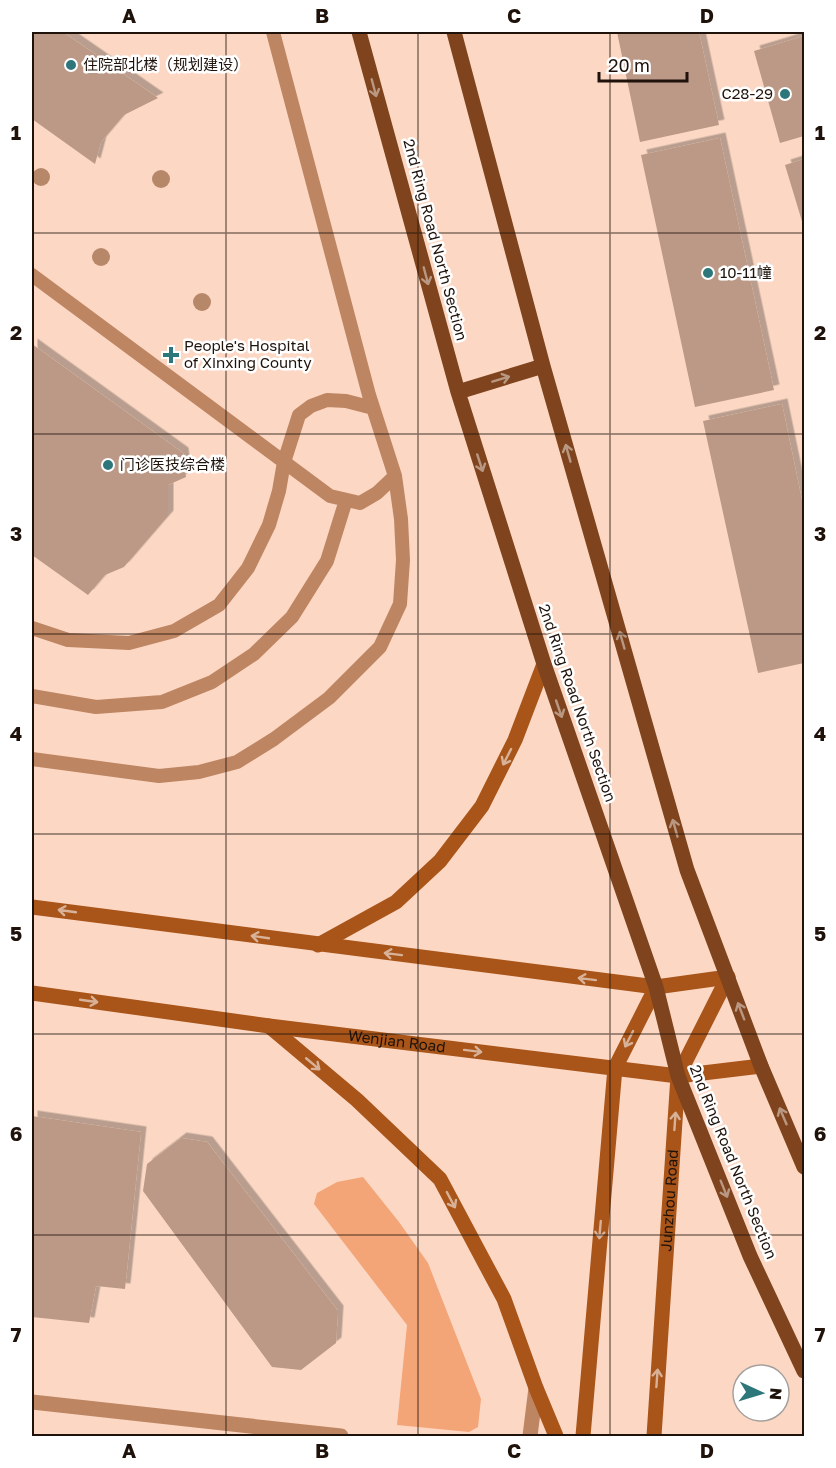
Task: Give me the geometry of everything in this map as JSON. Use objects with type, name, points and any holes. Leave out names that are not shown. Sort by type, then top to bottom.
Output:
[{"type":"main road","name":"2nd Ring Road North Section","points":[[359,32],[458,392],[544,664],[656,987],[678,1076],[750,1256],[804,1371]]},
{"type":"main road","points":[[454,32],[543,366],[687,870],[761,1066],[804,1167]]},
{"type":"main road","points":[[458,392],[543,366]]},
{"type":"main road","points":[[318,945],[396,902],[441,861],[482,806],[515,740],[544,664]]},
{"type":"main road","points":[[32,907],[656,987],[728,977]]},
{"type":"main road","name":"Junzhou Road","points":[[654,1437],[678,1076],[728,977]]},
{"type":"main road","points":[[583,1437],[615,1068],[656,987]]},
{"type":"main road","name":"Wenjian Road","points":[[32,993],[269,1026],[678,1076],[761,1066]]},
{"type":"main road","points":[[269,1026],[357,1100],[440,1179],[504,1299],[556,1437]]},
{"type":"street","points":[[530,1437],[536,1388]]},
{"type":"street","points":[[32,1402],[341,1437]]},
{"type":"lane","points":[[32,759],[159,776],[199,772],[237,762],[274,739],[329,698],[380,647],[400,604],[403,560],[401,519],[395,476],[373,408],[273,32]]},
{"type":"lane","points":[[32,275],[330,496],[360,503],[377,493],[395,476]]},
{"type":"lane","points":[[32,628],[68,640],[129,643],[174,631],[219,605],[248,568],[269,525],[279,491],[284,462],[299,415],[311,406],[327,400],[346,401],[373,408]]},
{"type":"lane","points":[[32,696],[96,707],[162,702],[212,682],[254,654],[292,616],[327,561],[346,500]]},
{"type":"shaded area","points":[[363,1177],[428,1263],[481,1399],[478,1427],[469,1432],[397,1425],[407,1325],[314,1204],[317,1193],[337,1182]]},
{"type":"building","name":"住院部北楼（规划建设）","points":[[32,32],[63,32],[158,98],[124,115],[101,142],[95,164],[32,119]]},
{"type":"building","points":[[617,32],[699,32],[719,125],[640,142]]},
{"type":"building","name":"C28-29","points":[[804,36],[804,136],[780,143],[754,51]]},
{"type":"building","name":"10-11幢","points":[[720,138],[774,390],[695,407],[641,155]]},
{"type":"building","points":[[804,159],[804,228],[785,165]]},
{"type":"building","name":"门诊医技综合楼","points":[[32,344],[183,453],[186,477],[168,485],[168,516],[124,567],[105,575],[88,595],[32,555]]},
{"type":"building","points":[[782,404],[804,510],[804,663],[758,673],[703,421]]},
{"type":"building","points":[[32,1116],[141,1132],[125,1289],[96,1286],[89,1323],[32,1317]]},
{"type":"building","points":[[181,1138],[207,1142],[338,1311],[336,1343],[301,1370],[272,1367],[143,1191],[147,1164]]},
{"type":"place","name":"住院部北楼（规划建设）","points":[[71,65]]},
{"type":"place","name":"C28-29","points":[[785,94]]},
{"type":"place","name":"10-11幢","points":[[708,273]]},
{"type":"place","name":"People's Hospital of Xinxing County","points":[[171,355]]},
{"type":"place","name":"门诊医技综合楼","points":[[108,465]]}]
